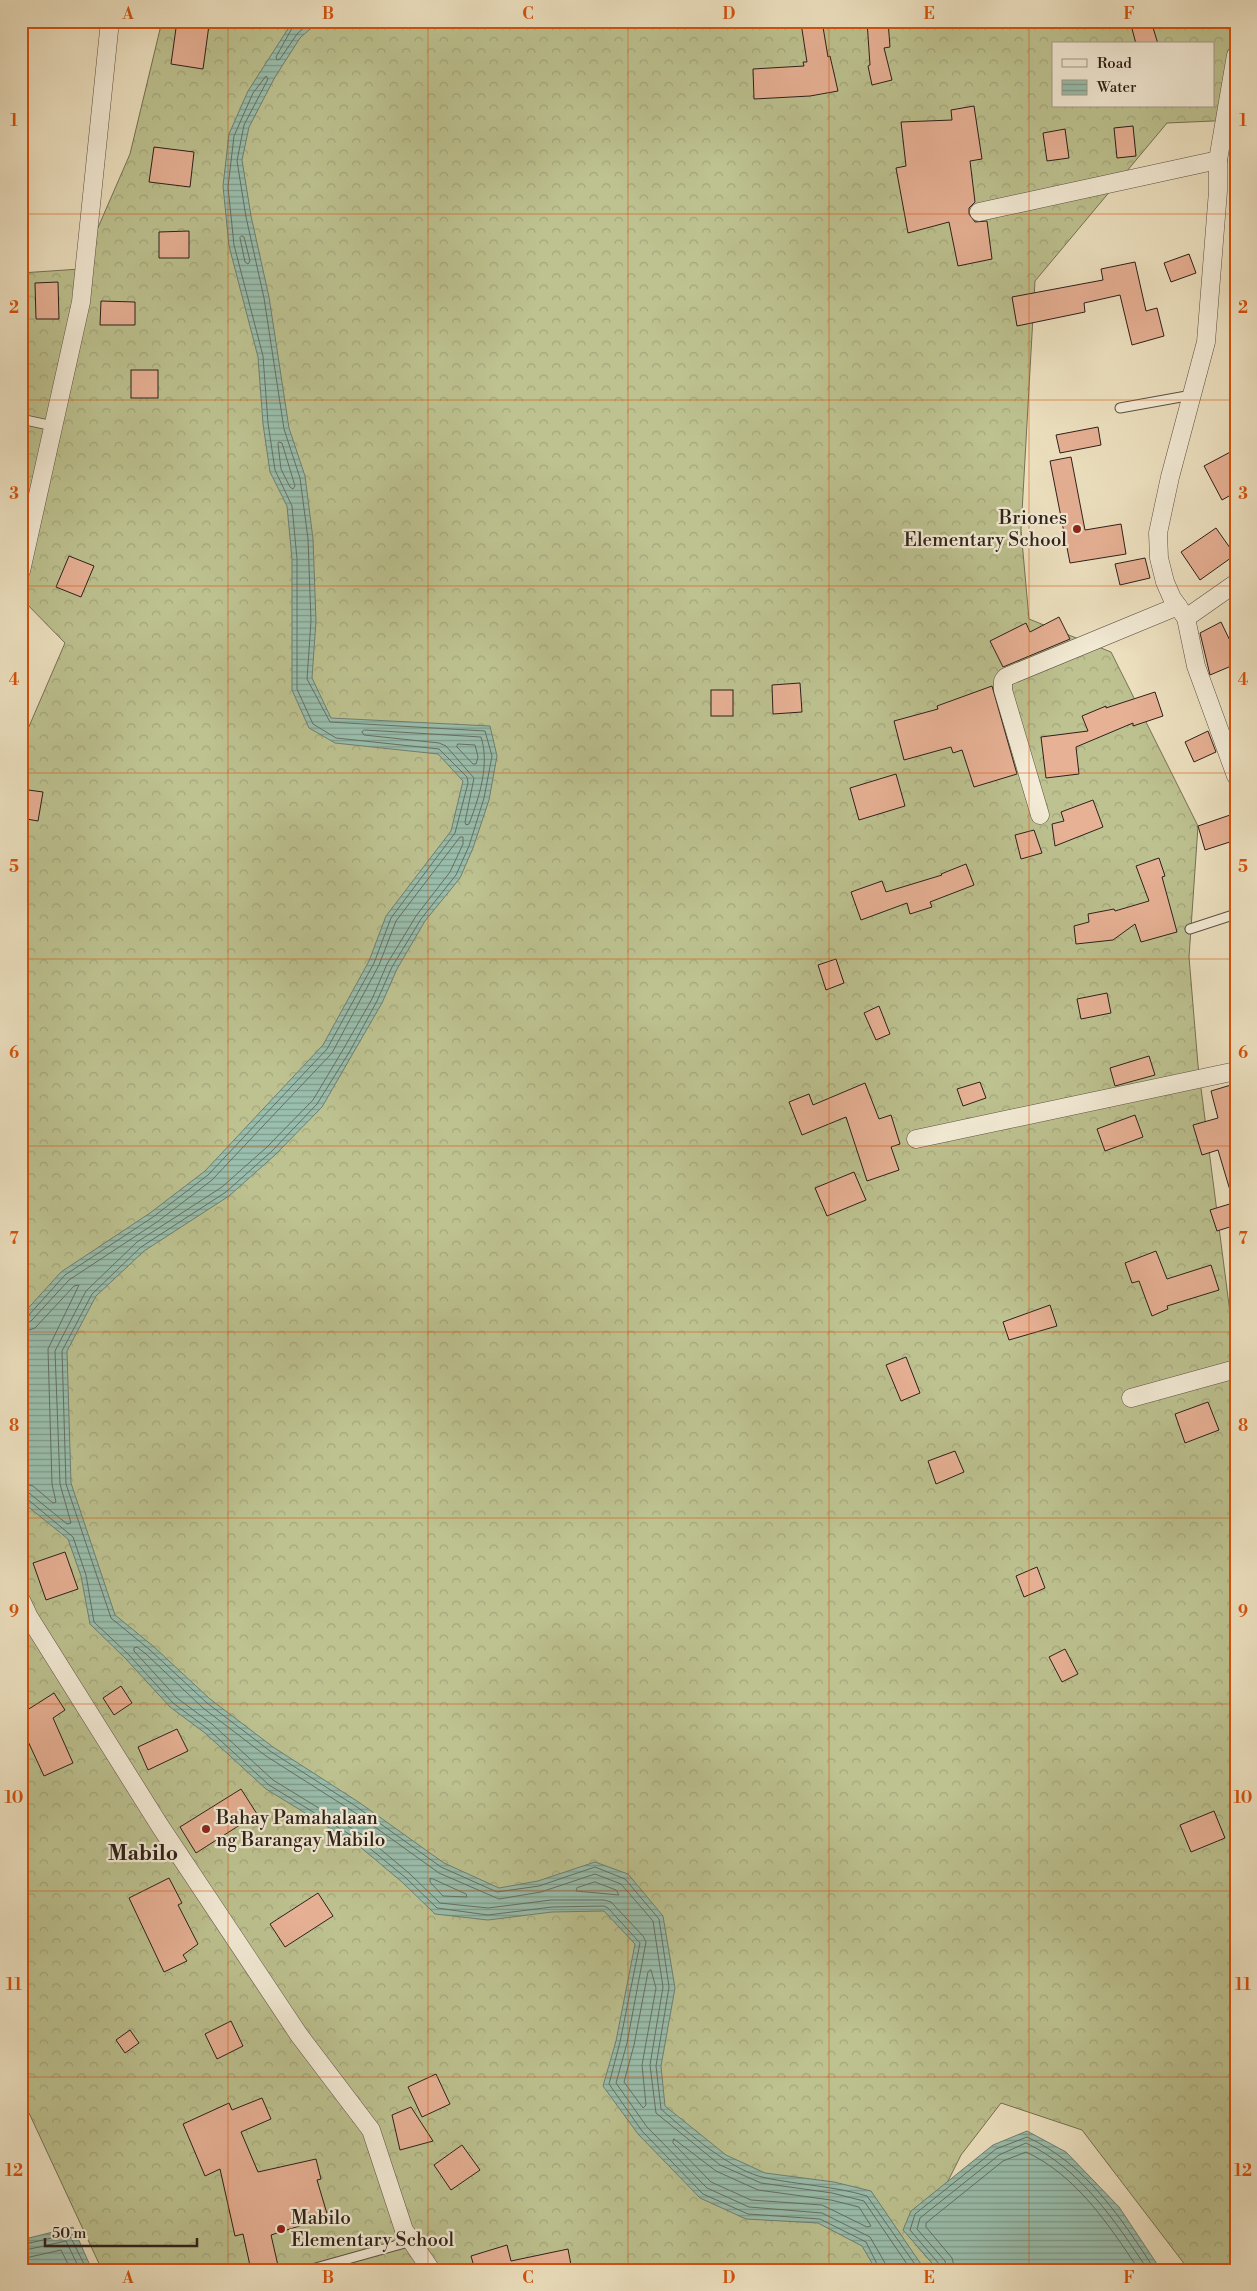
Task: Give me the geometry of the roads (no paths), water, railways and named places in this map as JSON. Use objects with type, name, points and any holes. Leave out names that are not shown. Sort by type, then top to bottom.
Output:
[{"type":"street","points":[[21,571],[81,302],[110,21]]},
{"type":"street","points":[[1236,55],[1218,160],[1218,190],[1206,342],[1170,477],[1158,533],[1159,558],[1165,582],[1182,612],[1196,666],[1236,776]]},
{"type":"street","points":[[979,212],[1218,160]]},
{"type":"street","points":[[1040,815],[1003,690],[1003,681],[1006,677],[1182,612],[1236,583]]},
{"type":"street","points":[[916,1139],[1236,1071]]},
{"type":"street","points":[[1131,1398],[1236,1369]]},
{"type":"street","points":[[21,1600],[25,1619],[154,1818],[299,2035],[370,2130],[404,2230],[431,2270]]},
{"type":"lane","points":[[1120,408],[1192,395]]},
{"type":"lane","points":[[21,419],[53,426]]},
{"type":"lane","points":[[1190,929],[1236,914]]},
{"type":"lane","points":[[312,2268],[412,2241]]},
{"type":"water","points":[[293,21],[319,21],[300,38],[275,77],[249,127],[242,160],[251,216],[269,297],[289,428],[305,476],[313,539],[316,621],[312,678],[331,718],[490,726],[497,756],[489,800],[473,848],[460,878],[425,921],[397,969],[382,1003],[322,1107],[275,1155],[229,1196],[144,1251],[96,1296],[67,1351],[71,1483],[115,1615],[153,1646],[210,1699],[273,1747],[360,1803],[444,1863],[499,1888],[538,1881],[595,1862],[628,1874],[663,1916],[675,1988],[661,2066],[665,2106],[726,2155],[765,2173],[834,2182],[871,2191],[925,2270],[876,2270],[862,2246],[818,2223],[746,2219],[700,2198],[638,2134],[603,2086],[616,2041],[635,1944],[604,1911],[552,1912],[488,1920],[435,1914],[402,1882],[359,1846],[266,1789],[205,1733],[170,1707],[125,1658],[90,1624],[81,1576],[68,1539],[21,1501],[21,1316],[61,1272],[150,1213],[205,1171],[323,1045],[369,961],[386,916],[451,831],[463,781],[438,754],[335,743],[309,728],[292,690],[292,559],[287,506],[270,472],[263,424],[258,357],[229,246],[223,186],[229,134],[248,91]]},
{"type":"water","points":[[1027,2131],[1066,2152],[1119,2207],[1161,2270],[938,2270],[903,2230],[911,2211],[993,2145]]},
{"type":"water","points":[[73,2227],[92,2270],[21,2270],[21,2240]]},
{"type":"place","name":"Briones Elementary School","points":[[1077,529]]},
{"type":"place","name":"Bahay Pamahalaan ng Barangay Mabilo","points":[[206,1829]]},
{"type":"place","name":"Mabilo Elementary School","points":[[281,2229]]},
{"type":"district","name":"Mabilo","points":[[143,1854]]}]
